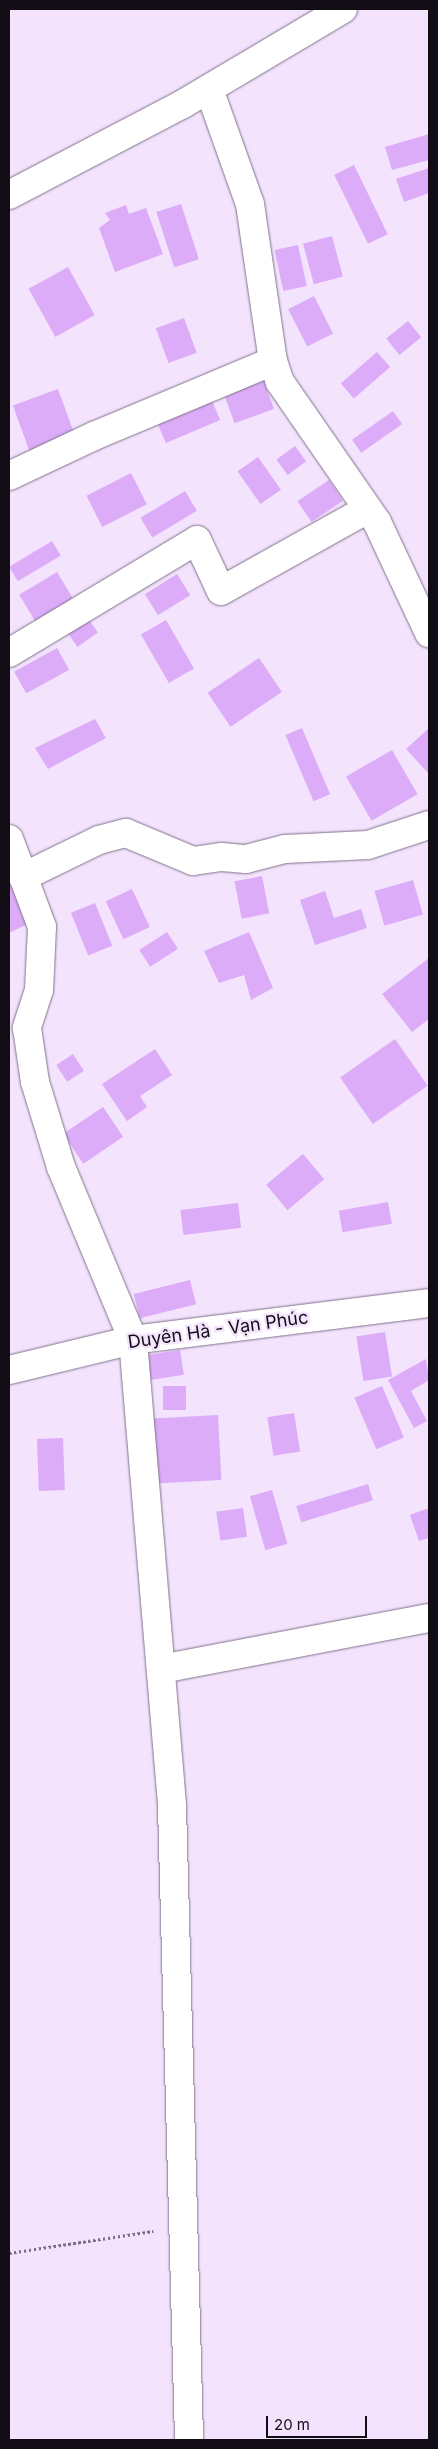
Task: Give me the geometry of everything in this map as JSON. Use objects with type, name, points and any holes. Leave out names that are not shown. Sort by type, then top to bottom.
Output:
[{"type":"street","points":[[9,195],[209,88],[342,9]]},
{"type":"street","points":[[209,88],[250,204],[273,361],[280,382],[368,509],[429,633]]},
{"type":"street","points":[[9,476],[94,436],[273,361]]},
{"type":"street","points":[[9,652],[197,540],[221,591],[368,509]]},
{"type":"street","points":[[23,877],[99,840],[126,833],[193,861],[222,858],[246,859],[284,849],[368,845],[429,825]]},
{"type":"street","points":[[9,839],[42,927],[39,990],[27,1028],[35,1082],[61,1167],[133,1340],[172,1806],[189,2440]]},
{"type":"street","name":"Duyên Hà - Vạn Phúc","points":[[9,1370],[133,1340],[429,1303]]},
{"type":"street","points":[[161,1669],[429,1618]]},
{"type":"path","points":[[9,2252],[184,2226]]},
{"type":"building","points":[[429,134],[429,160],[392,170],[385,147]]},
{"type":"building","points":[[354,165],[388,234],[368,244],[334,175]]},
{"type":"building","points":[[429,168],[429,193],[404,202],[396,179]]},
{"type":"building","points":[[181,204],[199,259],[174,267],[156,212]]},
{"type":"building","points":[[126,205],[129,214],[146,208],[163,254],[115,272],[99,228],[110,220],[105,213]]},
{"type":"building","points":[[332,236],[343,277],[314,284],[303,244]]},
{"type":"building","points":[[298,245],[307,286],[283,291],[275,250]]},
{"type":"building","points":[[68,267],[95,315],[55,337],[29,289]]},
{"type":"building","points":[[314,296],[333,333],[307,347],[288,309]]},
{"type":"building","points":[[184,318],[197,353],[168,363],[156,328]]},
{"type":"building","points":[[408,321],[421,337],[399,355],[386,339]]},
{"type":"building","points":[[377,352],[390,367],[354,399],[341,383]]},
{"type":"building","points":[[262,376],[274,409],[235,423],[223,390]]},
{"type":"building","points":[[58,389],[75,435],[30,451],[13,405]]},
{"type":"building","points":[[210,396],[220,420],[166,443],[156,419]]},
{"type":"building","points":[[393,411],[402,424],[361,453],[352,440]]},
{"type":"building","points":[[295,446],[306,461],[288,475],[276,460]]},
{"type":"building","points":[[258,457],[281,490],[260,504],[238,471]]},
{"type":"building","points":[[131,473],[147,504],[102,527],[86,496]]},
{"type":"building","points":[[329,480],[343,501],[311,522],[297,501]]},
{"type":"building","points":[[185,491],[197,511],[152,537],[140,518]]},
{"type":"building","points":[[52,541],[61,556],[18,581],[9,567]]},
{"type":"building","points":[[57,572],[74,600],[36,623],[19,595]]},
{"type":"building","points":[[177,574],[190,595],[158,615],[145,594]]},
{"type":"building","points":[[87,617],[98,633],[77,647],[67,631]]},
{"type":"building","points":[[166,620],[194,668],[169,683],[141,634]]},
{"type":"building","points":[[57,648],[69,670],[26,694],[14,672]]},
{"type":"building","points":[[259,658],[282,692],[231,727],[208,693]]},
{"type":"building","points":[[95,719],[106,738],[48,769],[35,748]]},
{"type":"building","points":[[302,728],[330,794],[314,801],[285,735]]},
{"type":"building","points":[[429,728],[429,774],[406,749]]},
{"type":"building","points":[[392,750],[417,794],[372,821],[346,776]]},
{"type":"building","points":[[9,865],[36,920],[9,933]]},
{"type":"building","points":[[262,876],[269,913],[242,919],[235,881]]},
{"type":"building","points":[[413,880],[423,915],[384,926],[375,891]]},
{"type":"building","points":[[132,889],[150,927],[123,939],[106,901]]},
{"type":"building","points":[[325,891],[334,918],[361,909],[367,928],[315,945],[300,900]]},
{"type":"building","points":[[95,903],[112,946],[88,955],[71,913]]},
{"type":"building","points":[[167,932],[178,949],[150,967],[139,950]]},
{"type":"building","points":[[249,932],[273,988],[251,1000],[244,975],[219,983],[204,951]]},
{"type":"building","points":[[429,958],[429,1019],[412,1032],[382,994]]},
{"type":"building","points":[[395,1039],[428,1086],[373,1124],[340,1077]]},
{"type":"building","points":[[155,1049],[172,1075],[140,1096],[147,1107],[127,1121],[102,1084]]},
{"type":"building","points":[[73,1054],[84,1071],[67,1082],[56,1065]]},
{"type":"building","points":[[103,1107],[123,1137],[83,1164],[63,1134]]},
{"type":"building","points":[[303,1154],[324,1179],[287,1210],[266,1185]]},
{"type":"building","points":[[388,1202],[392,1224],[343,1232],[339,1211]]},
{"type":"building","points":[[238,1203],[241,1228],[183,1235],[180,1210]]},
{"type":"building","points":[[190,1280],[196,1304],[140,1318],[134,1294]]},
{"type":"building","points":[[385,1332],[392,1376],[363,1381],[356,1337]]},
{"type":"building","points":[[180,1350],[184,1375],[150,1380],[146,1355]]},
{"type":"building","points":[[426,1359],[429,1380],[411,1391],[427,1421],[414,1428],[388,1380]]},
{"type":"building","points":[[163,1386],[186,1386],[186,1410],[163,1410]]},
{"type":"building","points":[[382,1386],[404,1438],[376,1449],[354,1398]]},
{"type":"building","points":[[294,1413],[300,1452],[273,1456],[267,1417]]},
{"type":"building","points":[[218,1415],[221,1480],[150,1484],[147,1419]]},
{"type":"building","points":[[63,1438],[65,1490],[39,1491],[37,1439]]},
{"type":"building","points":[[368,1484],[373,1500],[301,1522],[296,1506]]},
{"type":"building","points":[[272,1490],[287,1544],[265,1550],[250,1496]]},
{"type":"building","points":[[243,1508],[247,1537],[220,1540],[216,1512]]},
{"type":"building","points":[[429,1508],[429,1538],[419,1541],[410,1515]]}]
